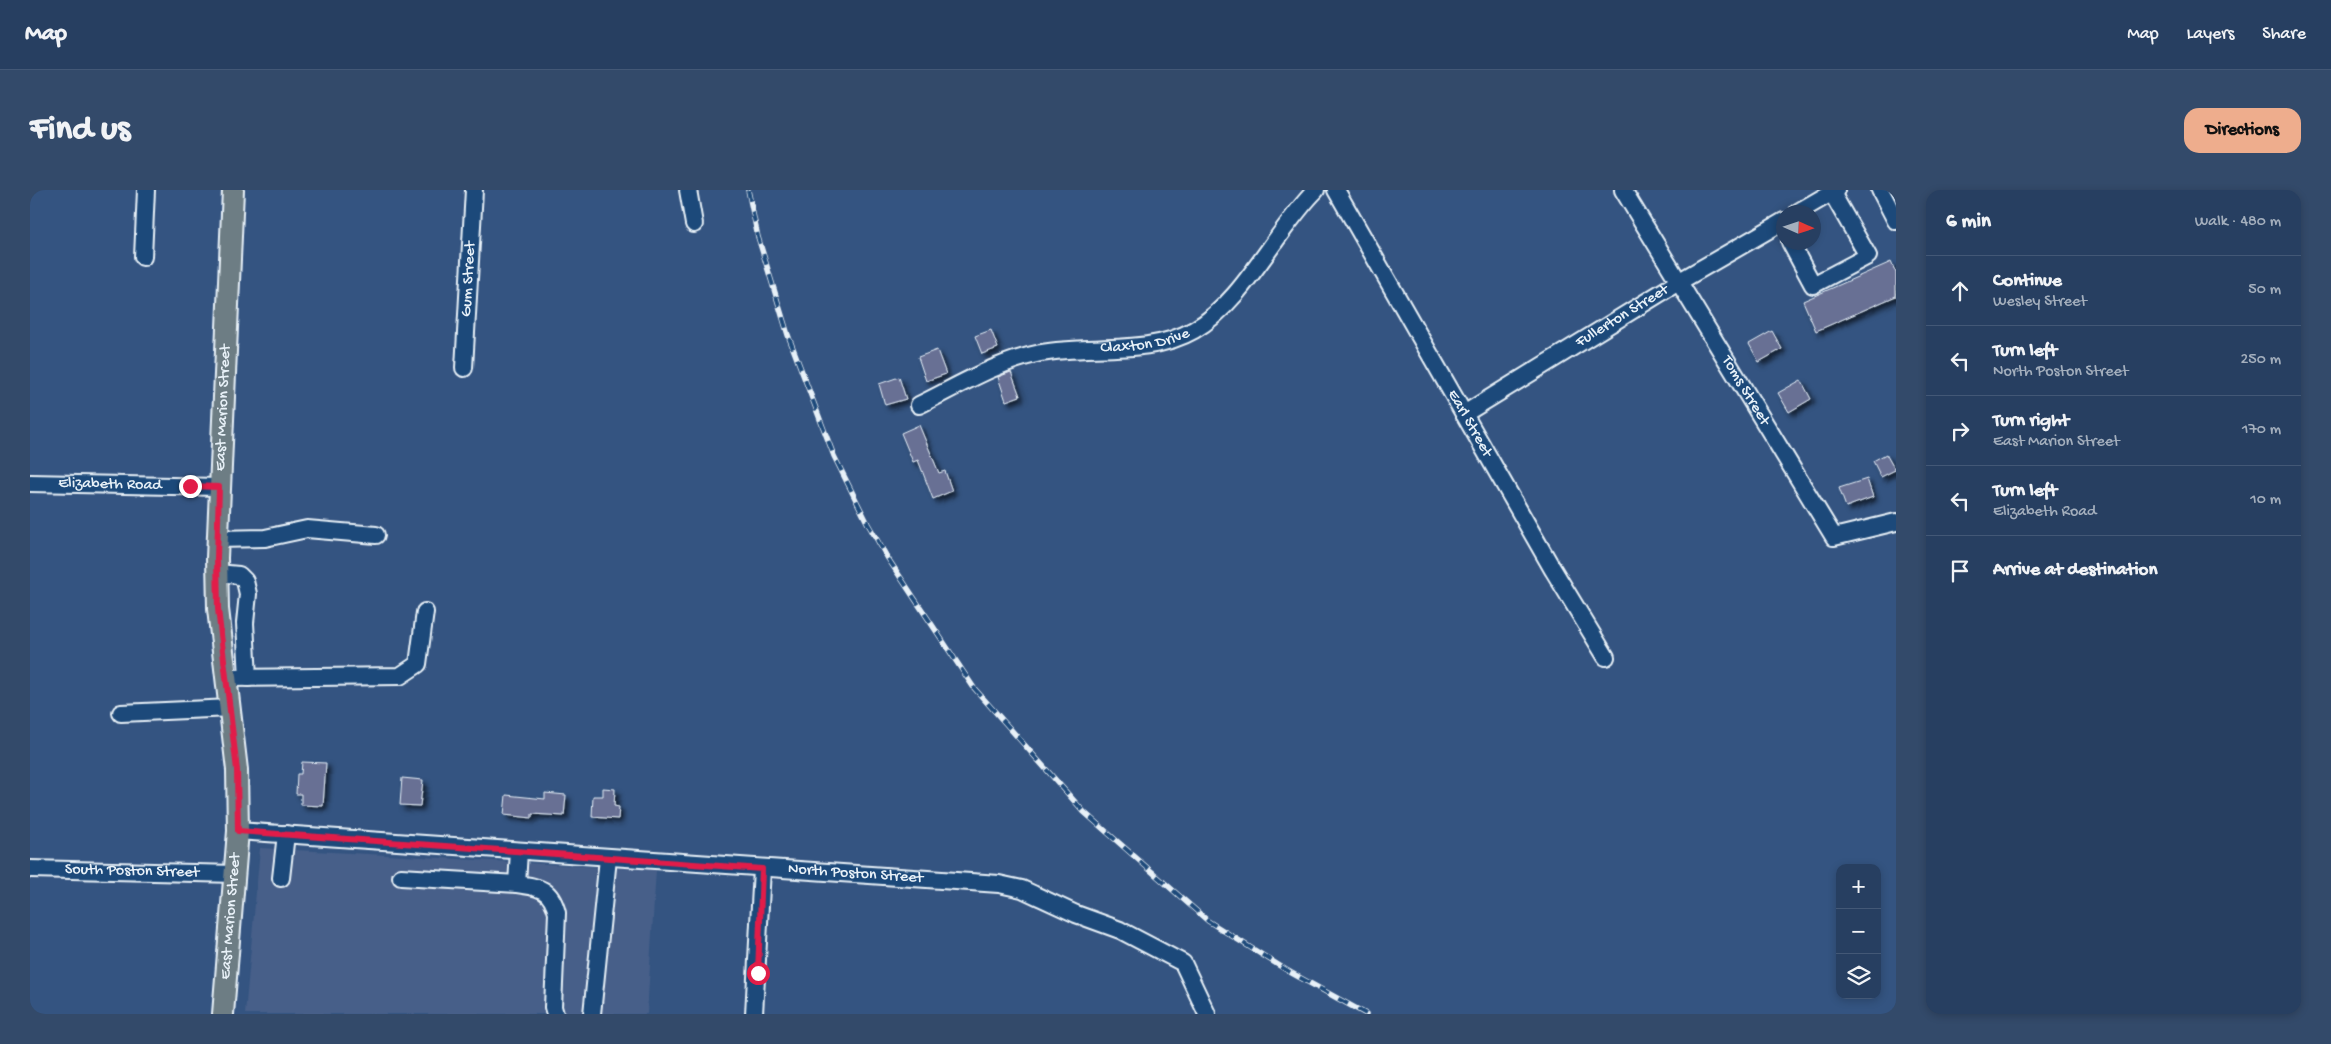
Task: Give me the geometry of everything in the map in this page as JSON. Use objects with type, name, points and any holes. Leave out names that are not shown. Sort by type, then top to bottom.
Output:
[{"type":"main road","name":"East Marion Street","points":[[224,1014],[238,831],[237,770],[218,609],[217,539],[233,190]]},
{"type":"street","points":[[143,257],[146,190]]},
{"type":"street","name":"Gum Street","points":[[464,368],[474,190]]},
{"type":"street","points":[[688,190],[694,224]]},
{"type":"street","name":"Claxton Drive","points":[[919,405],[987,372],[1027,356],[1075,348],[1136,346],[1168,340],[1194,330],[1229,300],[1316,190]]},
{"type":"street","name":"Earl Street","points":[[1336,190],[1552,568],[1606,657]]},
{"type":"street","name":"Toms Street","points":[[1623,190],[1834,537],[1896,522]]},
{"type":"street","points":[[1880,190],[1896,221]]},
{"type":"street","points":[[1794,250],[1813,285],[1868,256],[1834,191],[1810,205]]},
{"type":"street","name":"Fullerton Street","points":[[1464,414],[1680,281],[1776,228]]},
{"type":"street","name":"Elizabeth Road","points":[[30,483],[219,487]]},
{"type":"street","points":[[217,539],[265,538],[307,529],[376,535]]},
{"type":"street","points":[[217,573],[239,576],[244,581],[248,594],[245,623],[248,678]]},
{"type":"street","points":[[227,678],[400,676],[418,664],[425,612]]},
{"type":"street","points":[[121,713],[231,708]]},
{"type":"street","name":"North Poston Street","points":[[238,831],[762,869],[999,884],[1036,895],[1076,914],[1120,930],[1184,963],[1208,1014]]},
{"type":"street","points":[[281,878],[286,834]]},
{"type":"street","points":[[517,884],[519,851]]},
{"type":"street","points":[[592,1014],[608,858]]},
{"type":"street","name":"South Poston Street","points":[[30,869],[236,874]]},
{"type":"street","points":[[754,1014],[762,869]]},
{"type":"street","points":[[401,877],[517,884],[543,890],[553,900],[557,913],[553,1006],[555,1014]]},
{"type":"shaded area","points":[[260,848],[656,870],[647,1014],[245,1014]]},
{"type":"building","points":[[1891,262],[1896,273],[1896,296],[1816,331],[1803,301]]},
{"type":"building","points":[[991,330],[998,348],[982,354],[975,336]]},
{"type":"building","points":[[1772,331],[1782,349],[1759,362],[1749,344]]},
{"type":"building","points":[[937,350],[946,374],[926,381],[918,357]]},
{"type":"building","points":[[1011,372],[1020,396],[1006,401],[998,377]]},
{"type":"building","points":[[899,377],[906,399],[885,405],[879,384]]},
{"type":"building","points":[[1801,380],[1811,399],[1789,412],[1778,393]]},
{"type":"building","points":[[919,425],[939,473],[945,471],[952,491],[933,499],[918,460],[913,462],[901,433]]},
{"type":"building","points":[[1886,454],[1895,470],[1881,477],[1873,461]]},
{"type":"building","points":[[1867,479],[1873,497],[1846,507],[1839,488]]},
{"type":"building","points":[[302,762],[326,763],[323,806],[301,805],[301,794],[296,794],[297,774],[301,774]]},
{"type":"building","points":[[402,778],[423,780],[420,806],[400,805]]},
{"type":"building","points":[[603,788],[615,789],[614,806],[619,807],[618,819],[592,817],[593,796],[603,796]]},
{"type":"building","points":[[545,793],[566,795],[564,816],[532,814],[532,818],[504,815],[506,795],[545,799]]},
{"type":"railway","points":[[748,190],[758,237],[788,335],[834,456],[887,557],[974,688],[1084,812],[1208,921],[1288,971],[1366,1014]]},
{"type":"route","points":[[190,486],[219,487],[218,609],[233,719],[237,770],[238,831],[762,869],[758,973]]}]
